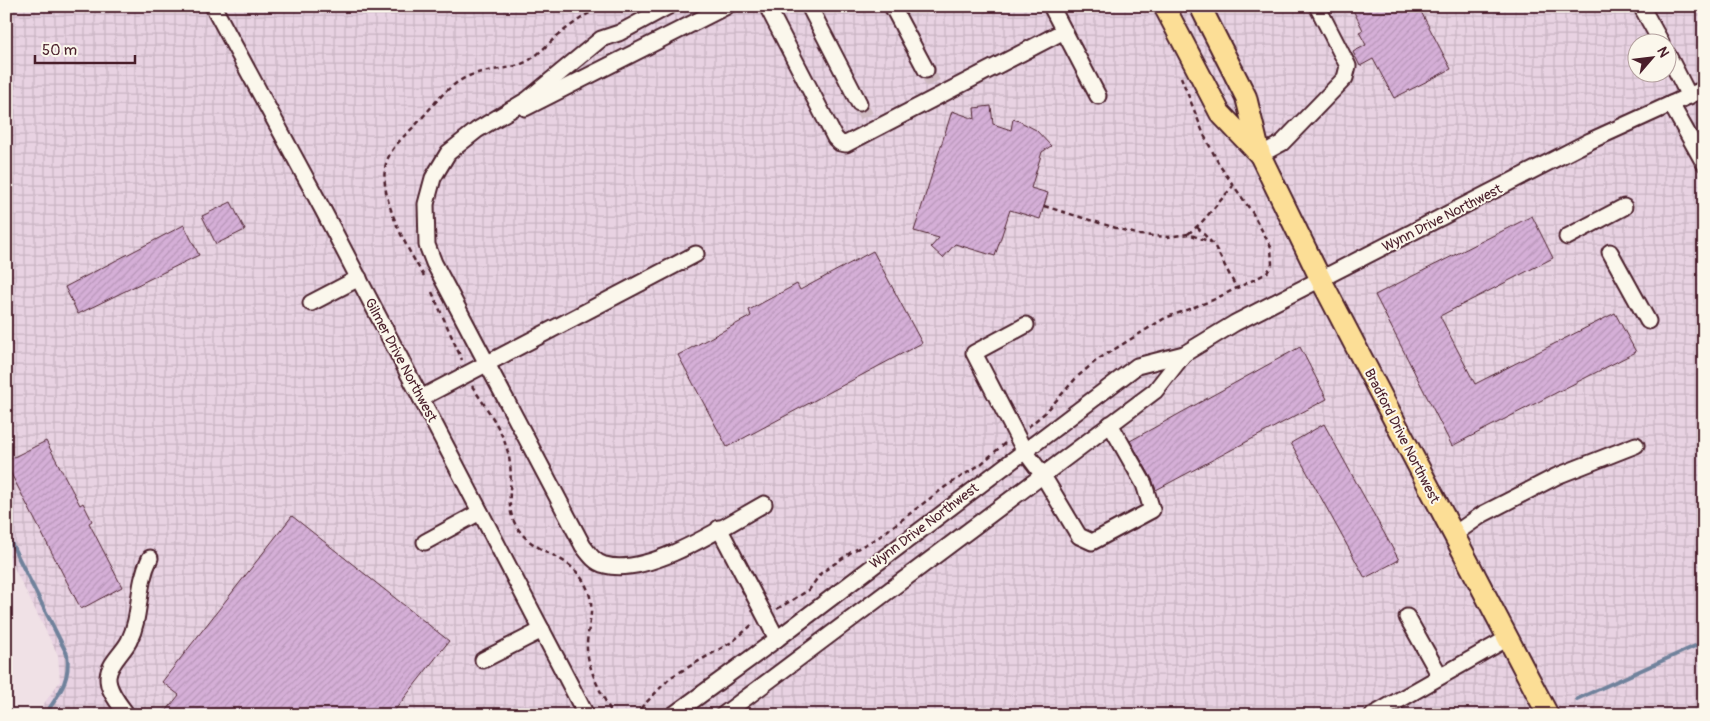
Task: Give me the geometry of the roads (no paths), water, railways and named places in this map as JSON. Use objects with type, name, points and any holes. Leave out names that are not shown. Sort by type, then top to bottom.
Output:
[{"type":"main road","name":"Bradford Drive Northwest","points":[[1164,6],[1220,113],[1260,155]]},
{"type":"main road","name":"Bradford Drive Northwest","points":[[1200,6],[1246,96],[1260,155],[1321,280],[1548,715]]},
{"type":"street","name":"Gilmer Drive Northwest","points":[[213,6],[358,278],[586,715]]},
{"type":"street","points":[[669,6],[619,32],[601,39],[527,100],[500,118],[477,130],[448,153],[433,178],[426,204],[425,232],[430,255],[583,546],[597,562],[614,567],[648,564],[764,504]]},
{"type":"street","points":[[500,118],[531,106],[726,6]]},
{"type":"street","points":[[766,6],[835,138],[840,143],[846,144],[871,125],[937,90],[1064,30]]},
{"type":"street","points":[[809,6],[859,102]]},
{"type":"street","points":[[892,6],[926,70]]},
{"type":"street","points":[[1051,6],[1098,96]]},
{"type":"street","points":[[1260,155],[1282,143],[1348,73],[1348,66],[1317,6]]},
{"type":"street","points":[[1641,6],[1655,32]]},
{"type":"street","points":[[1678,75],[1689,96]]},
{"type":"street","name":"Wynn Drive Northwest","points":[[673,715],[777,639],[1137,366],[1184,354],[1235,323],[1590,141],[1704,89]]},
{"type":"street","points":[[1671,104],[1704,163]]},
{"type":"street","points":[[1567,237],[1624,207]]},
{"type":"street","points":[[1610,252],[1648,321]]},
{"type":"street","points":[[421,398],[696,254]]},
{"type":"street","points":[[311,303],[358,278]]},
{"type":"street","points":[[1026,325],[974,353],[1024,450],[1042,474],[1078,536],[1085,541],[1092,542],[1152,510],[1144,484],[1110,424]]},
{"type":"street","name":"Wynn Drive Northwest","points":[[723,715],[1155,391],[1184,354]]},
{"type":"street","points":[[1453,534],[1483,514],[1557,476],[1636,445]]},
{"type":"street","points":[[425,542],[480,512]]},
{"type":"street","points":[[719,528],[777,639]]},
{"type":"street","points":[[127,715],[109,687],[108,677],[111,667],[130,640],[136,620],[142,574],[150,558]]},
{"type":"street","points":[[1407,617],[1440,676]]},
{"type":"street","points":[[483,660],[542,630]]},
{"type":"street","points":[[1373,715],[1508,638]]},
{"type":"waterway","points":[[6,533],[67,654],[67,672],[63,686],[45,715]]},
{"type":"waterway","points":[[1577,699],[1704,642]]},
{"type":"tunnel","points":[[926,70],[934,85]]},
{"type":"tunnel","points":[[859,103],[868,120]]}]
